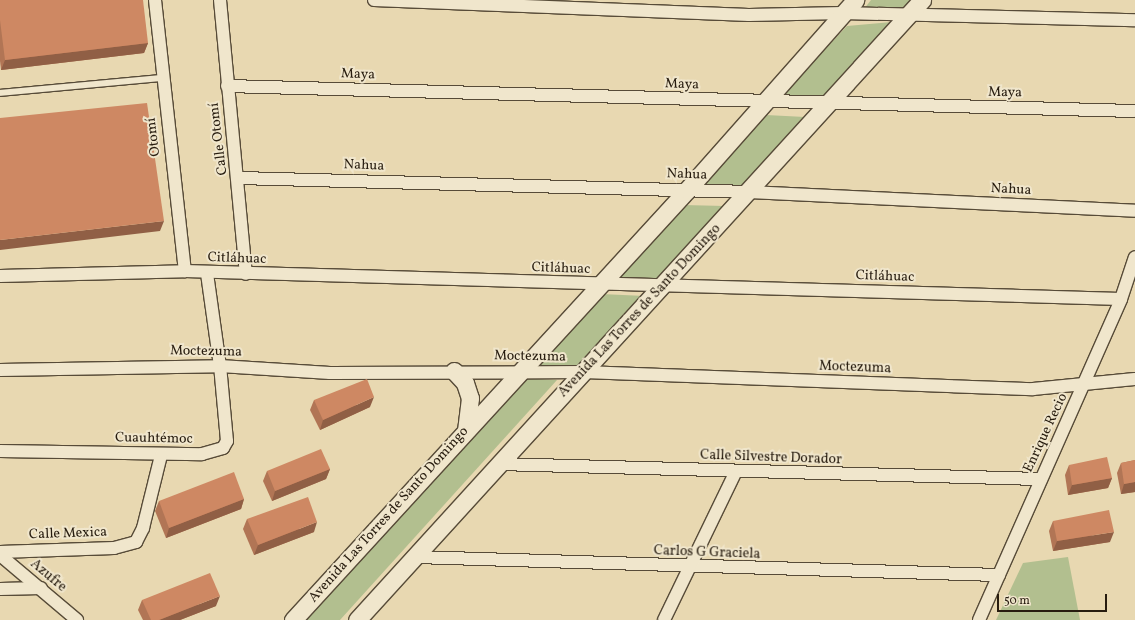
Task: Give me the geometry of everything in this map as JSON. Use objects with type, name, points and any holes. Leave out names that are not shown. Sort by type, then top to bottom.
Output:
[{"type":"street","name":"Otomí","points":[[155,0],[185,271]]},
{"type":"street","name":"Calle Otomí","points":[[220,0],[239,178],[246,274]]},
{"type":"street","points":[[374,0],[748,15],[843,13],[1135,20]]},
{"type":"street","name":"Avenida Las Torres de Santo Domingo","points":[[293,620],[596,286],[687,190],[855,0]]},
{"type":"street","name":"Avenida Las Torres de Santo Domingo","points":[[357,620],[750,192],[922,0]]},
{"type":"street","name":"Maya","points":[[228,86],[1135,111]]},
{"type":"street","name":"Nahua","points":[[239,178],[750,192],[1135,211]]},
{"type":"street","name":"Enrique Recio","points":[[979,620],[1121,299],[1131,284],[1135,257]]},
{"type":"street","name":"Citláhuac","points":[[0,276],[185,271],[596,286],[664,286],[1121,299]]},
{"type":"street","points":[[207,273],[220,366]]},
{"type":"street","name":"Moctezuma","points":[[0,370],[220,366],[330,373],[454,371],[584,372],[1004,389],[1084,385],[1135,379]]},
{"type":"street","name":"Cuauhtémoc","points":[[0,451],[160,455],[202,454],[223,448],[226,434],[220,366]]},
{"type":"street","points":[[454,371],[465,383],[470,398],[466,430]]},
{"type":"street","name":"Calle Mexica","points":[[0,552],[114,548],[136,542],[144,528],[160,455]]},
{"type":"street","name":"Calle Silvestre Dorador","points":[[499,464],[735,472],[1041,479]]},
{"type":"street","points":[[664,620],[735,472]]},
{"type":"street","name":"Azufre","points":[[0,555],[41,588],[77,620]]},
{"type":"street","name":"Carlos G Graciela","points":[[415,557],[688,568],[999,575]]},
{"type":"street","points":[[0,589],[41,588]]},
{"type":"lane","points":[[0,93],[163,78]]},
{"type":"green space","points":[[871,0],[913,0],[904,9],[864,9]]},
{"type":"green space","points":[[892,22],[820,102],[776,101],[847,26]]},
{"type":"green space","points":[[766,115],[805,117],[744,186],[703,185]]},
{"type":"green space","points":[[683,205],[725,206],[659,280],[617,278]]},
{"type":"green space","points":[[601,294],[645,296],[581,367],[536,367]]},
{"type":"green space","points":[[519,378],[557,380],[340,620],[296,620]]},
{"type":"green space","points":[[1068,557],[1080,620],[996,620],[1023,563]]},
{"type":"building","points":[[0,0],[143,0],[148,43],[5,60],[0,20]]},
{"type":"building","points":[[147,103],[164,221],[0,240],[0,118]]},
{"type":"building","points":[[367,379],[374,397],[323,420],[314,400]]},
{"type":"building","points":[[321,449],[330,469],[275,491],[267,471]]},
{"type":"building","points":[[1107,457],[1112,478],[1072,485],[1069,465]]},
{"type":"building","points":[[1135,460],[1135,482],[1124,484],[1121,463]]},
{"type":"building","points":[[234,472],[244,499],[169,528],[159,501]]},
{"type":"building","points":[[308,497],[317,522],[258,545],[247,519]]},
{"type":"building","points":[[1109,510],[1114,532],[1057,541],[1053,521]]},
{"type":"building","points":[[210,573],[220,596],[159,620],[151,620],[142,600]]}]
